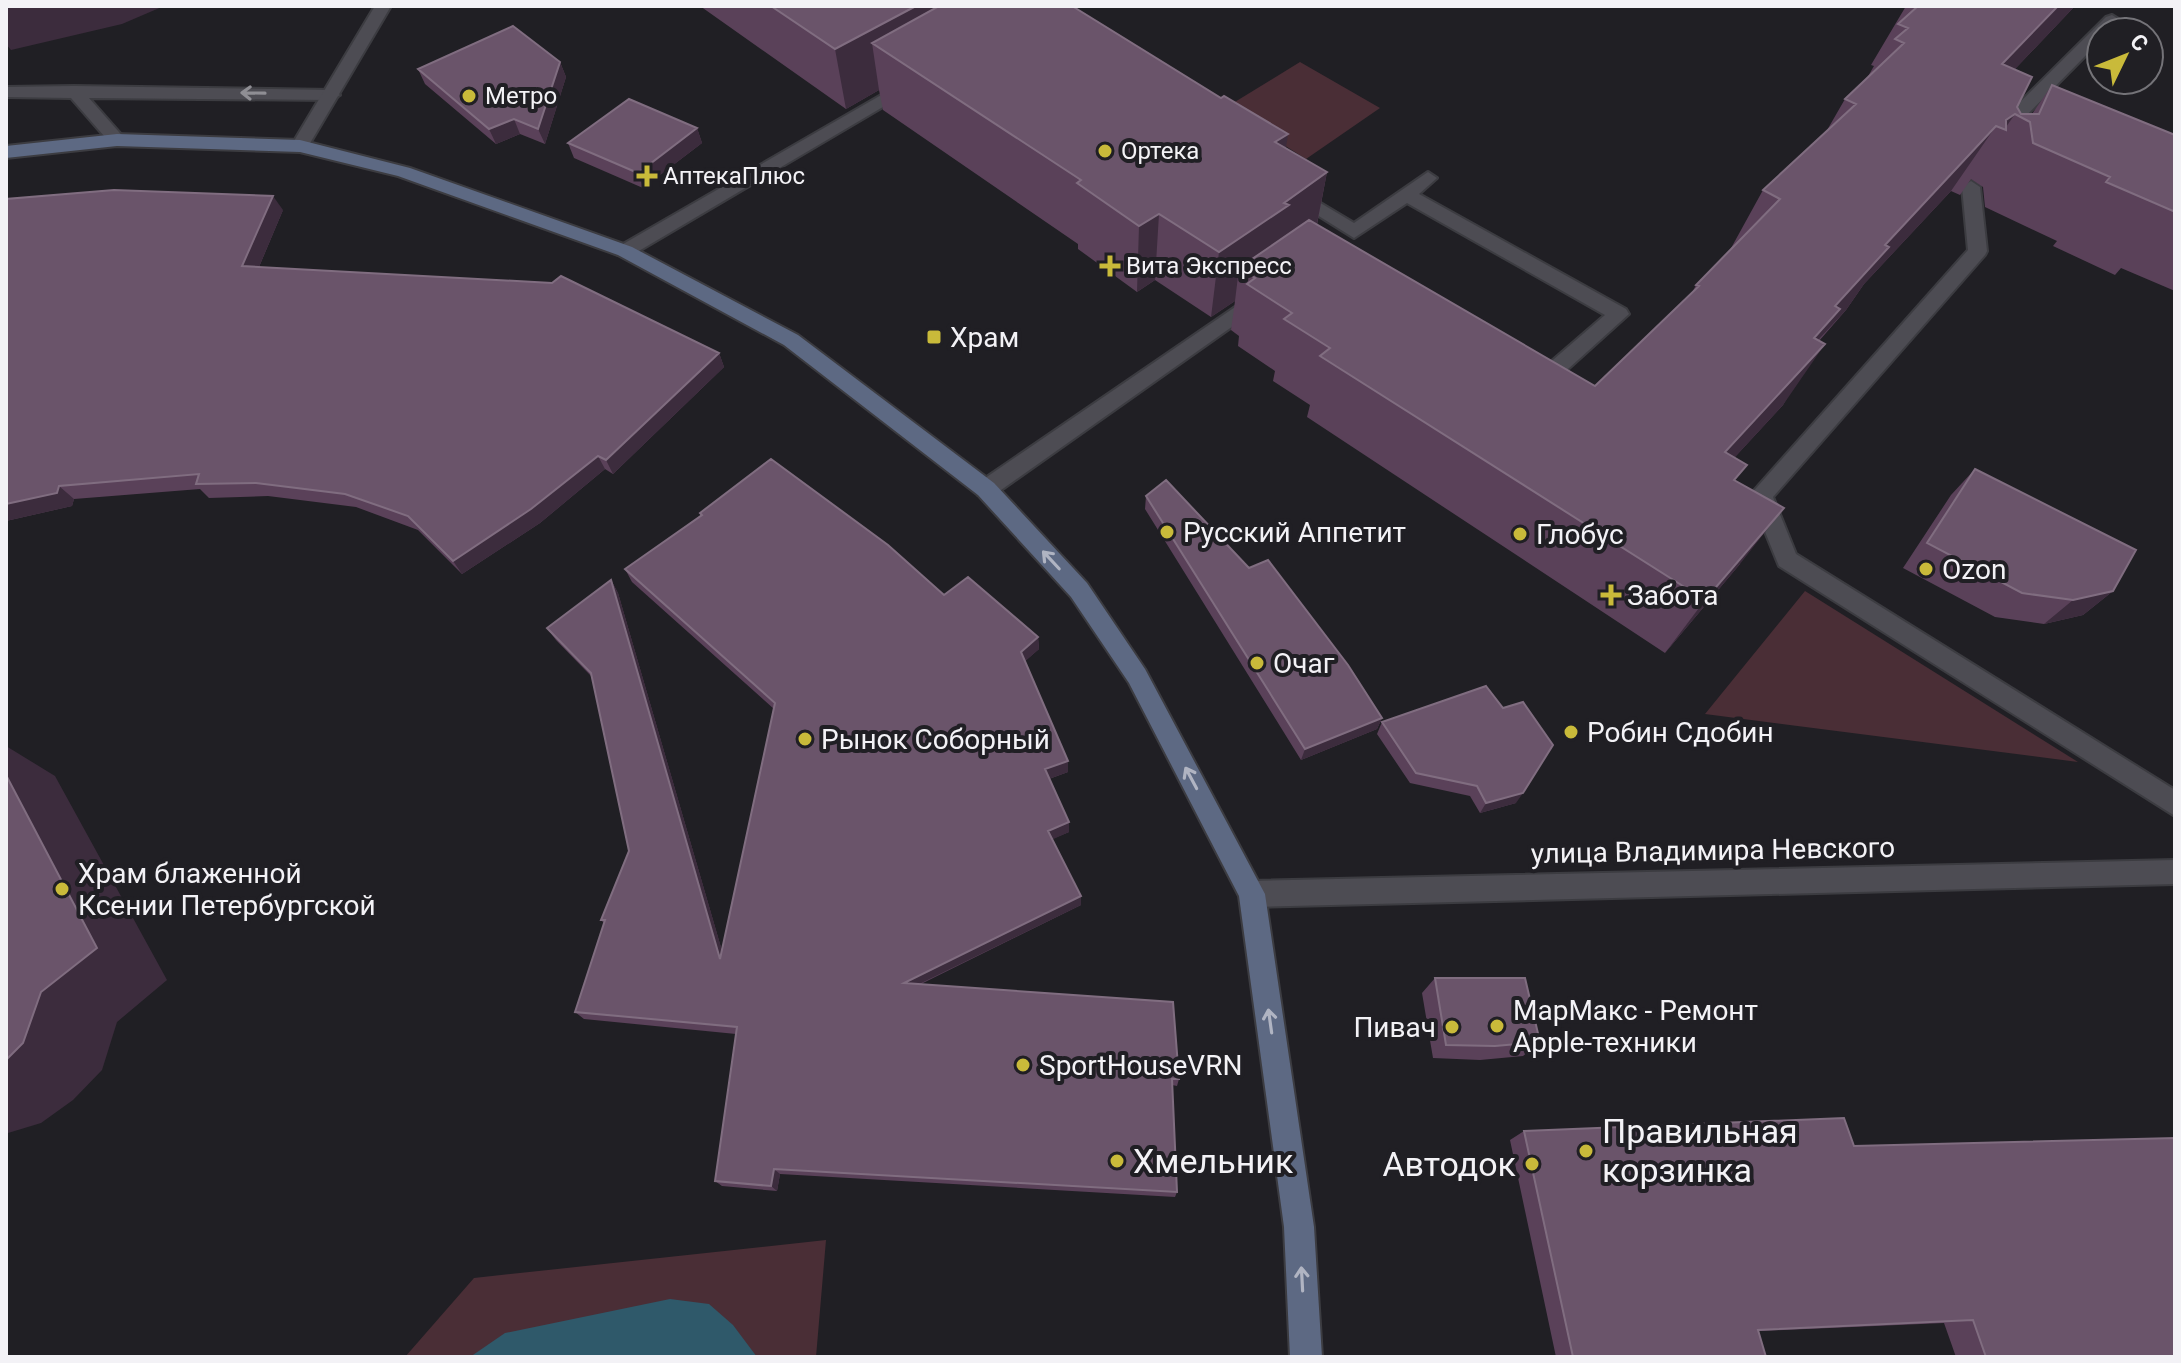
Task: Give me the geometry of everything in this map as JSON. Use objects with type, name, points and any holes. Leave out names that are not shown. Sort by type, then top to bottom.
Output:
[{"type":"street","points":[[300,146],[383,6]]},
{"type":"street","points":[[1993,151],[2003,129],[2085,47]]},
{"type":"street","points":[[625,251],[919,79]]},
{"type":"street","points":[[74,91],[117,140]]},
{"type":"street","points":[[6,92],[331,95]]},
{"type":"street","points":[[2003,129],[2032,142]]},
{"type":"street","points":[[6,152],[117,140],[300,146],[404,172],[625,251],[791,340],[986,489],[1079,590],[1137,676],[1252,894],[1299,1227],[1306,1357]]},
{"type":"street","points":[[1334,245],[1428,178]]},
{"type":"street","points":[[1272,182],[1354,232]]},
{"type":"street","points":[[1971,187],[1978,251],[1761,495],[1787,560],[2175,804]]},
{"type":"street","points":[[1406,195],[1619,314],[1541,382],[1514,366]]},
{"type":"street","points":[[986,489],[1275,287]]},
{"type":"street","name":"улица Владимира Невского","points":[[1252,894],[2175,872]]},
{"type":"shaded area","points":[[1300,62],[1380,108],[1306,159],[1225,108]]},
{"type":"shaded area","points":[[1805,591],[2078,762],[1705,714]]},
{"type":"shaded area","points":[[826,1240],[816,1357],[405,1357],[474,1278]]},
{"type":"water","points":[[670,1299],[709,1304],[733,1325],[757,1357],[470,1357],[505,1333]]},
{"type":"building","points":[[771,6],[916,6],[835,49]]},
{"type":"building","points":[[939,6],[1072,6],[1221,98],[1224,96],[1288,134],[1275,142],[1327,172],[1284,203],[1289,205],[1219,252],[1159,214],[1139,226],[1077,183],[1081,180],[872,43]]},
{"type":"building","points":[[1918,6],[2058,6],[2002,64],[2032,77],[2017,107],[2021,114],[2039,114],[2052,85],[2175,135],[2175,208],[2173,211],[2106,182],[2110,177],[2033,143],[2030,122],[2015,114],[2006,120],[2006,130],[1996,126],[1885,245],[1889,247],[1835,306],[1840,309],[1814,338],[1825,344],[1725,452],[1747,465],[1734,480],[1784,508],[1705,600],[1320,356],[1330,348],[1284,319],[1292,313],[1247,284],[1255,278],[1239,268],[1309,220],[1595,386],[1699,286],[1696,285],[1780,199],[1763,190],[1856,104],[1845,99],[1904,43],[1895,39],[1908,28],[1898,24]]},
{"type":"building","points":[[513,26],[560,62],[538,129],[514,119],[489,129],[418,69]]},
{"type":"building","points":[[629,99],[697,128],[638,173],[568,143]]},
{"type":"building","points":[[114,190],[273,196],[242,266],[552,283],[561,276],[719,353],[606,460],[598,456],[531,509],[453,561],[408,516],[345,494],[256,483],[196,484],[199,474],[59,486],[57,493],[6,504],[6,199]]},
{"type":"building","points":[[771,459],[888,545],[944,595],[968,577],[1038,637],[1021,652],[1068,761],[1045,769],[1069,822],[1048,831],[1081,896],[904,983],[1173,1002],[1179,1079],[1172,1079],[1177,1192],[774,1169],[771,1186],[715,1181],[737,1027],[575,1012],[605,920],[601,920],[629,851],[591,673],[547,628],[611,580],[720,959],[775,703],[625,569],[702,515],[700,513]]},
{"type":"building","points":[[1975,469],[2136,550],[2113,591],[2073,600],[2022,593],[1927,543]]},
{"type":"building","points":[[1166,480],[1249,568],[1268,560],[1348,665],[1382,718],[1305,749],[1146,496]]},
{"type":"building","points":[[1486,686],[1503,708],[1523,702],[1553,745],[1523,793],[1486,803],[1477,786],[1416,773],[1382,722]]},
{"type":"building","points":[[6,775],[97,948],[41,992],[23,1043],[6,1060]]},
{"type":"building","points":[[1435,978],[1525,978],[1540,1042],[1495,1046],[1446,1045]]},
{"type":"building","points":[[1844,1118],[1854,1146],[2175,1138],[2175,1357],[1986,1357],[1973,1320],[1758,1330],[1766,1357],[1573,1357],[1524,1131]]},
{"type":"place","name":"Метро","points":[[469,96]]},
{"type":"place","name":"Ортека","points":[[1105,151]]},
{"type":"place","name":"АптекаПлюс","points":[[647,176]]},
{"type":"place","name":"Вита Экспресс","points":[[1110,266]]},
{"type":"place","name":"Храм","points":[[934,337]]},
{"type":"place","name":"Русский Аппетит","points":[[1167,532]]},
{"type":"place","name":"Глобус","points":[[1520,534]]},
{"type":"place","name":"Ozon","points":[[1926,569]]},
{"type":"place","name":"Забота","points":[[1611,595]]},
{"type":"place","name":"Очаг","points":[[1257,663]]},
{"type":"place","name":"Робин Сдобин","points":[[1571,732]]},
{"type":"place","name":"Рынок Соборный","points":[[805,739]]},
{"type":"place","name":"Храм блаженной Ксении Петербургской","points":[[62,889]]},
{"type":"place","name":"МарМакс - Ремонт Apple-техники","points":[[1497,1026]]},
{"type":"place","name":"Пивач","points":[[1452,1027]]},
{"type":"place","name":"SportHouseVRN","points":[[1023,1065]]},
{"type":"place","name":"Правильная корзинка","points":[[1586,1151]]},
{"type":"place","name":"Хмельник","points":[[1117,1161]]},
{"type":"place","name":"Автодок","points":[[1532,1164]]}]
